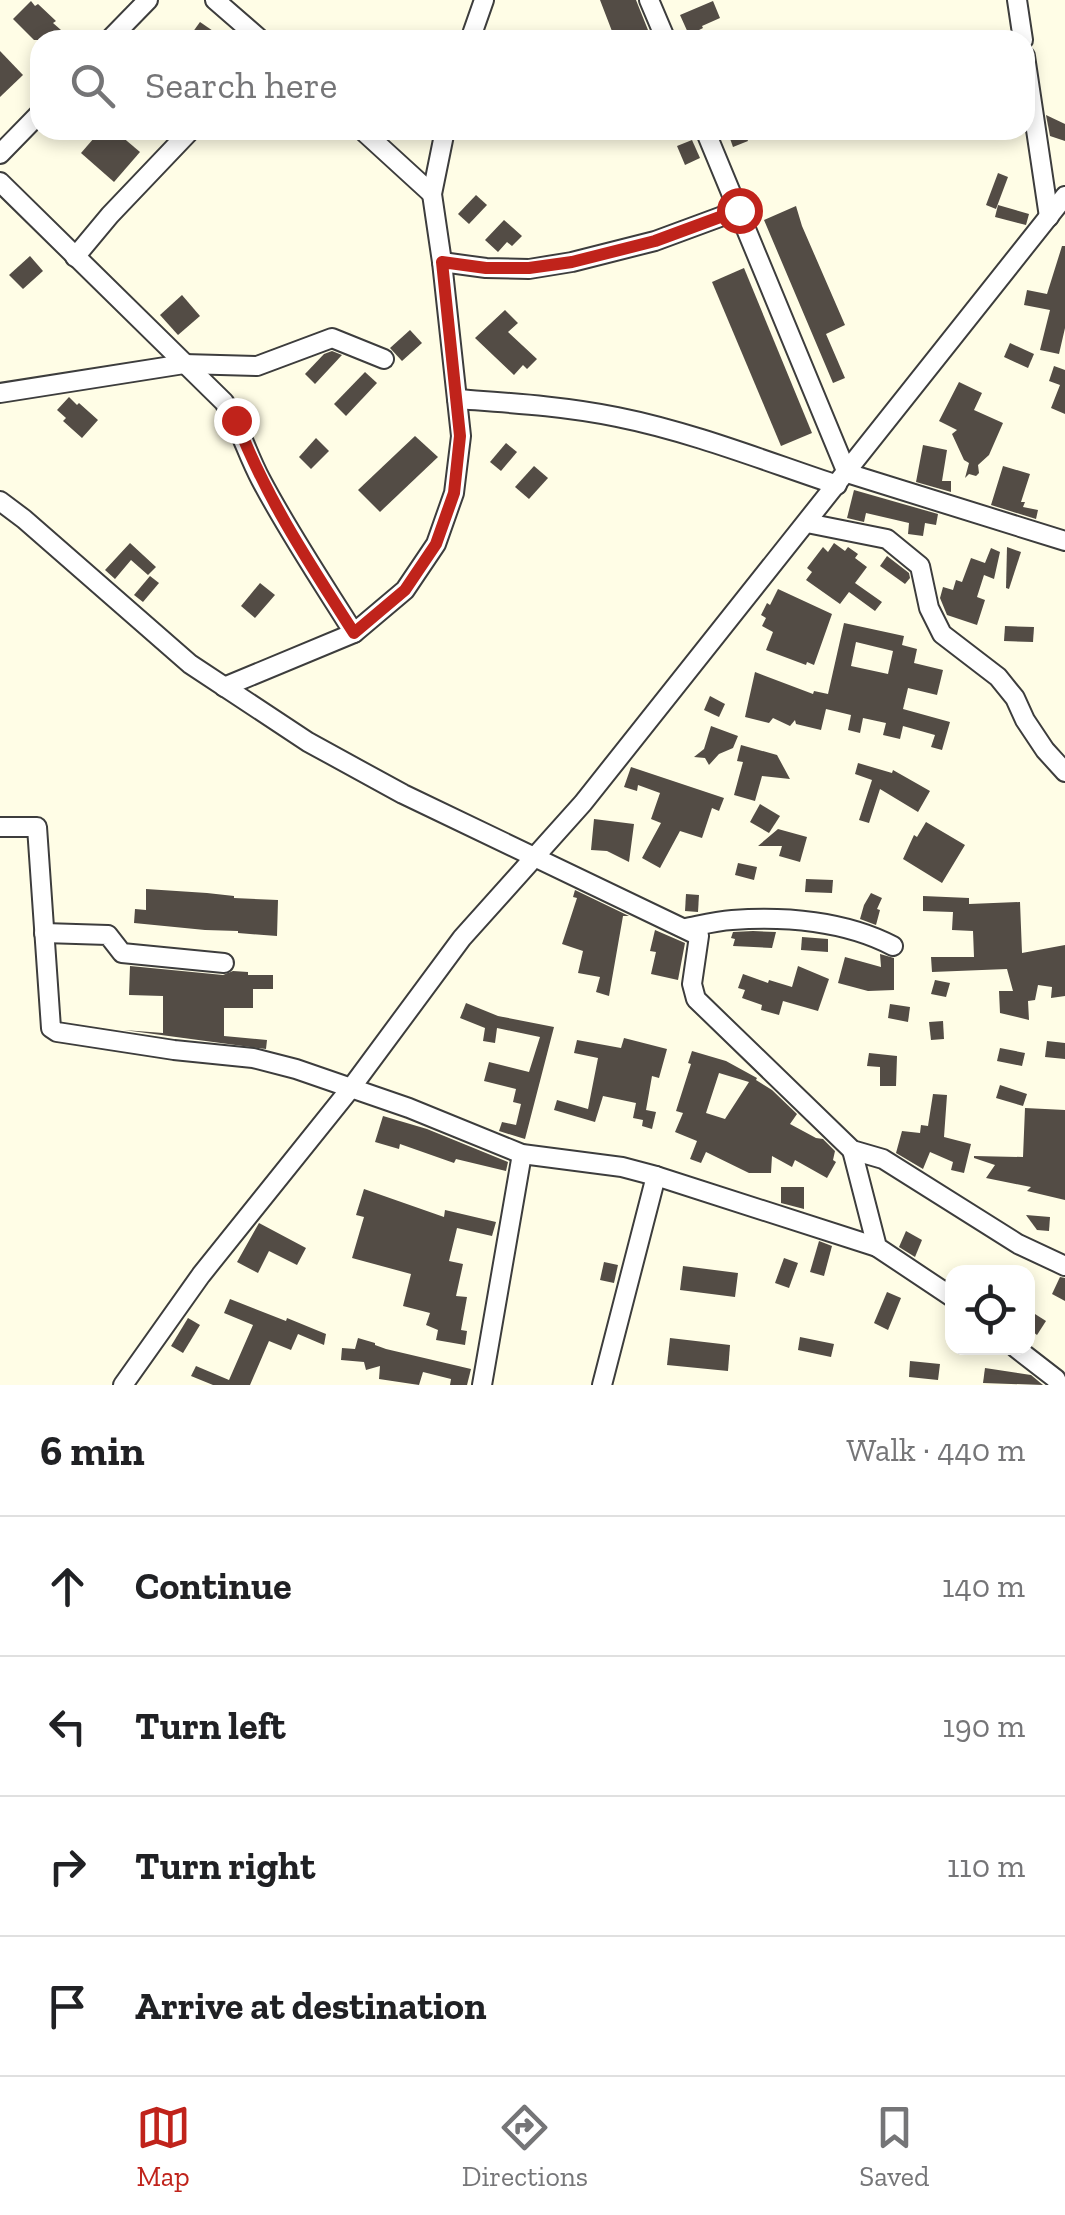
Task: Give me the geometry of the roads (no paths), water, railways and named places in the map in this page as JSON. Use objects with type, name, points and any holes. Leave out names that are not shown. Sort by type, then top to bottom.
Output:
[{"type":"street","points":[[119,30],[148,0]]},
{"type":"street","points":[[215,0],[250,30]]},
{"type":"street","points":[[474,30],[484,0]]},
{"type":"street","points":[[649,0],[662,30]]},
{"type":"street","points":[[1018,0],[1022,30]]},
{"type":"street","points":[[0,154],[30,122]]},
{"type":"street","points":[[1035,123],[1049,217]]},
{"type":"street","points":[[75,257],[181,140]]},
{"type":"street","points":[[373,140],[432,194]]},
{"type":"street","points":[[224,687],[354,633],[405,590],[436,544],[454,493],[460,436],[432,194],[443,140]]},
{"type":"street","points":[[708,140],[842,479]]},
{"type":"street","points":[[0,182],[224,402],[287,528],[354,633]]},
{"type":"street","points":[[122,1385],[201,1275],[351,1088],[462,938],[584,802],[1065,196]]},
{"type":"street","points":[[442,262],[486,268],[572,262],[655,241],[739,210]]},
{"type":"street","points":[[0,393],[184,364],[257,366],[332,338],[384,359]]},
{"type":"street","points":[[456,399],[615,416],[1065,541]]},
{"type":"street","points":[[0,501],[190,664],[308,742],[404,794],[699,936],[692,984],[696,998],[852,1150],[883,1160],[1018,1244],[1065,1266]]},
{"type":"street","points":[[807,523],[887,539],[920,566],[929,608],[942,634],[998,677],[1045,750],[1065,772]]},
{"type":"street","points":[[0,826],[37,826],[51,1028],[57,1032],[253,1058],[296,1069],[522,1154],[622,1167],[877,1247],[945,1292]]},
{"type":"street","points":[[686,928],[730,920],[816,922],[873,936],[893,946]]},
{"type":"street","points":[[44,934],[108,935],[122,953],[224,963]]},
{"type":"street","points":[[852,1150],[877,1247]]},
{"type":"street","points":[[482,1385],[522,1154]]},
{"type":"street","points":[[602,1385],[656,1176]]},
{"type":"street","points":[[1025,1355],[1056,1379],[1058,1385]]}]
